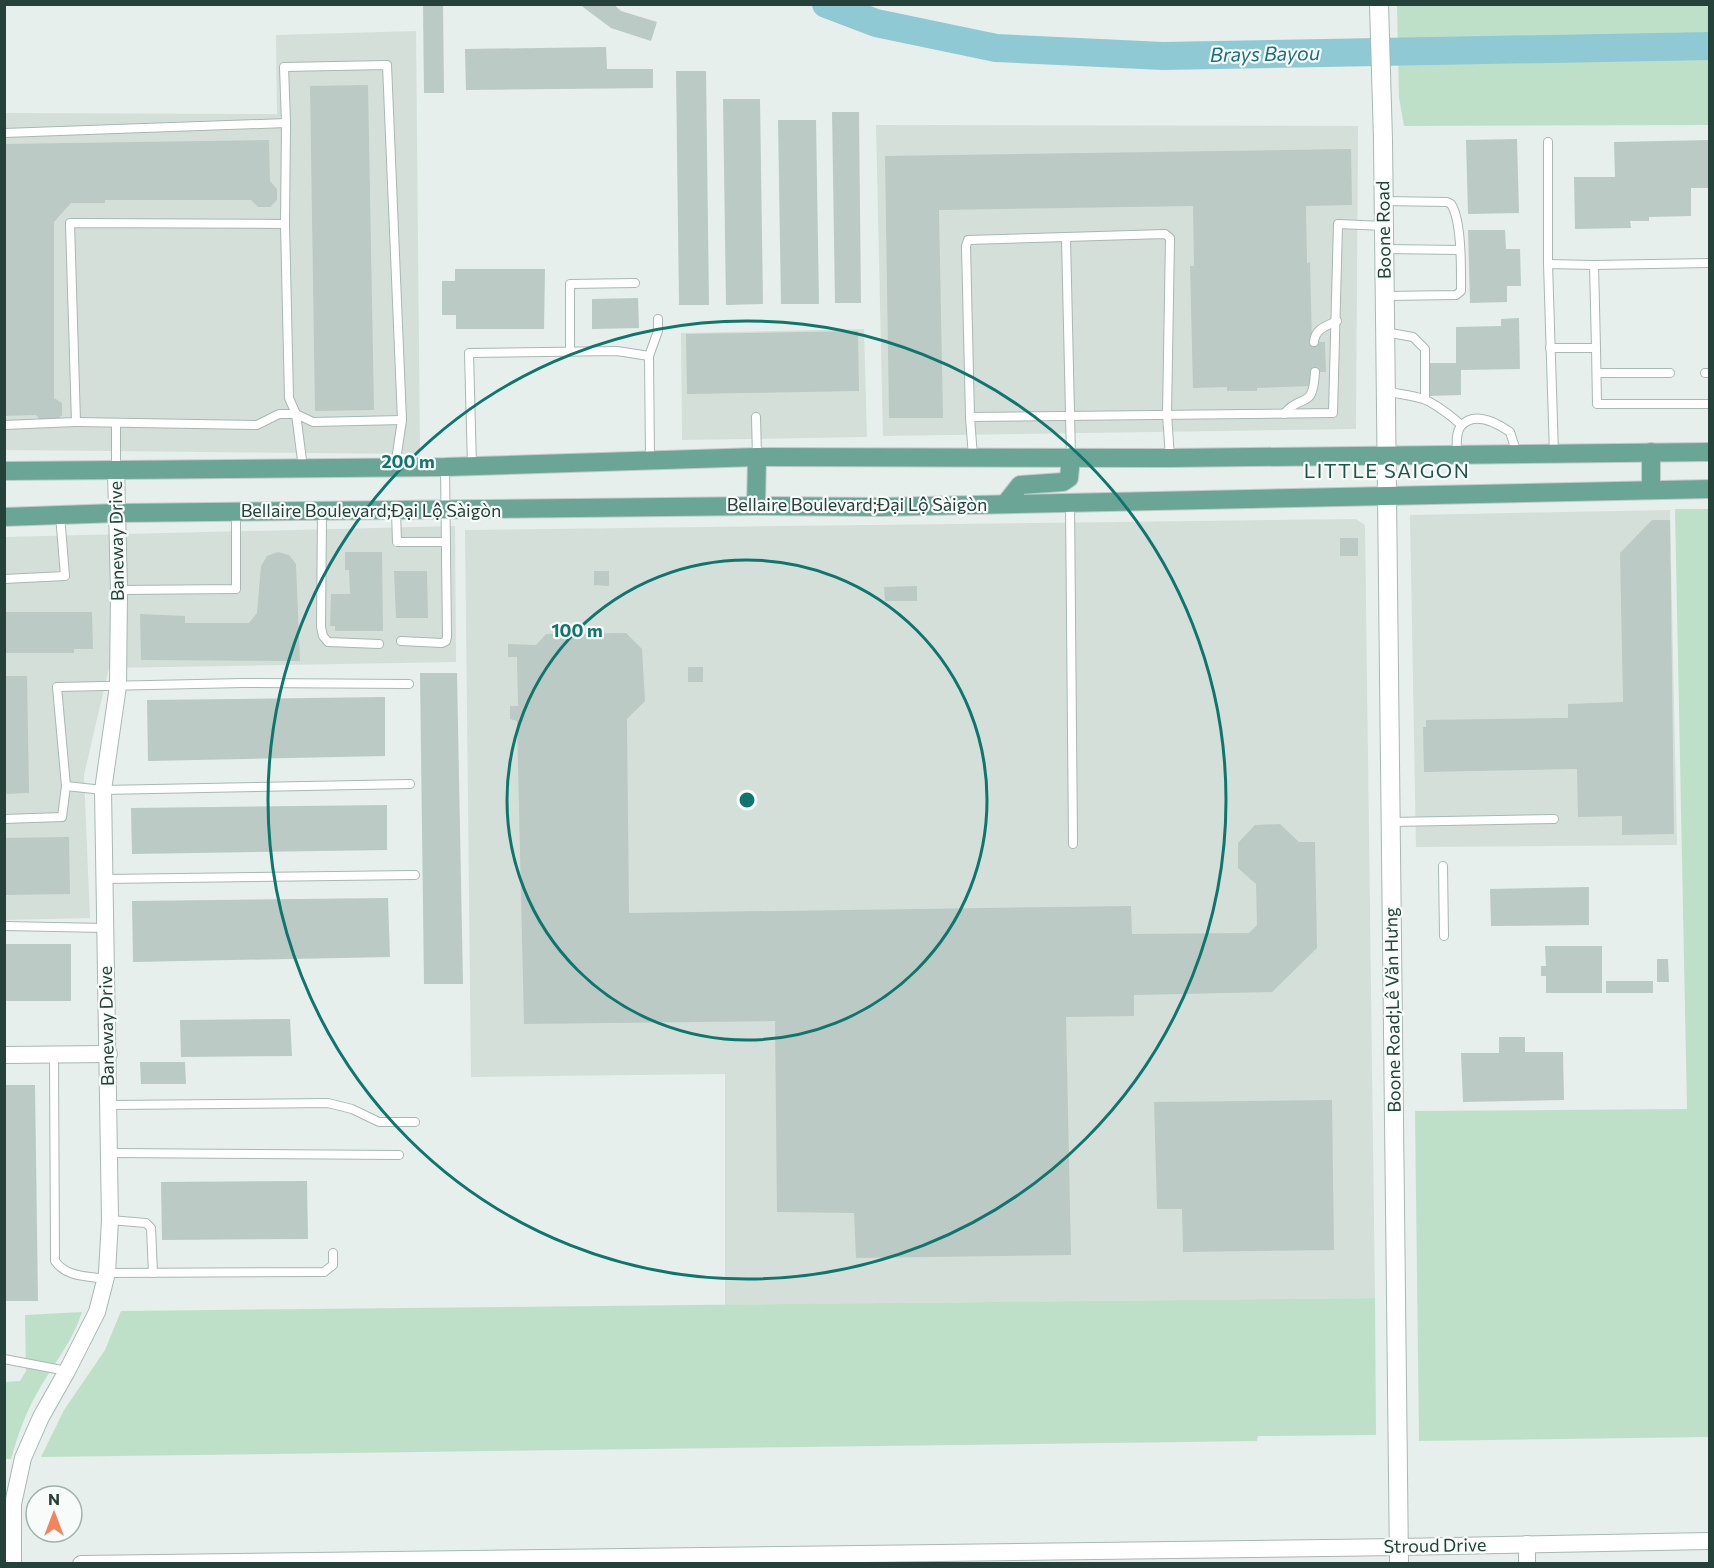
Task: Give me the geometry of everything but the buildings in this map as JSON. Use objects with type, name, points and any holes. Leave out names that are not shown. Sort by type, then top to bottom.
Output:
[{"type":"main road","points":[[1651,452],[1651,490]]},
{"type":"main road","points":[[4,471],[445,467],[757,457],[1170,458],[1710,452]]},
{"type":"main road","points":[[756,506],[757,457]]},
{"type":"main road","points":[[1005,504],[1020,485],[1063,482],[1069,478],[1071,457]]},
{"type":"main road","name":"Bellaire Boulevard;Đại Lộ Sàigòn","points":[[4,517],[117,513],[756,506],[880,507],[1710,489]]},
{"type":"street","name":"Boone Road","points":[[1379,4],[1384,201],[1386,456]]},
{"type":"street","name":"Boone Road;Lê Văn Hưng","points":[[1386,456],[1399,1555]]},
{"type":"street","name":"Baneway Drive","points":[[13,1563],[13,1504],[23,1458],[41,1417],[97,1312],[106,1276],[110,1220],[109,1054],[103,790],[118,686],[119,590],[116,470]]},
{"type":"street","points":[[4,1055],[109,1054]]},
{"type":"street","name":"Stroud Drive","points":[[81,1563],[1399,1555],[1527,1544],[1710,1541]]},
{"type":"street","points":[[1527,1544],[1527,1563]]},
{"type":"lane","points":[[303,468],[296,414],[289,398],[284,67],[387,65],[402,420],[395,467]]},
{"type":"lane","points":[[4,133],[286,123]]},
{"type":"lane","points":[[1548,142],[1548,264],[1554,454]]},
{"type":"lane","points":[[1384,201],[1447,202],[1451,204],[1456,215],[1461,291],[1456,295],[1384,296]]},
{"type":"lane","points":[[76,422],[70,223],[285,225]]},
{"type":"lane","points":[[970,417],[1333,413],[1338,224],[1384,226]]},
{"type":"lane","points":[[974,457],[970,417],[966,246],[968,240],[1169,235],[1167,414],[1170,458]]},
{"type":"lane","points":[[1066,238],[1071,457]]},
{"type":"lane","points":[[1384,249],[1460,250]]},
{"type":"lane","points":[[1548,264],[1710,263]]},
{"type":"lane","points":[[1594,265],[1597,404],[1710,404]]},
{"type":"lane","points":[[570,352],[570,284],[635,283]]},
{"type":"lane","points":[[650,461],[649,356],[658,331],[658,319]]},
{"type":"lane","points":[[1314,342],[1320,329],[1337,321]]},
{"type":"lane","points":[[1385,332],[1413,337],[1425,349],[1427,361],[1425,399]]},
{"type":"lane","points":[[1550,348],[1596,348]]},
{"type":"lane","points":[[472,466],[469,353],[617,351],[649,356]]},
{"type":"lane","points":[[1284,414],[1291,405],[1305,402],[1312,394],[1315,388],[1316,372]]},
{"type":"lane","points":[[1597,373],[1670,373]]},
{"type":"lane","points":[[1385,391],[1425,399],[1449,414],[1461,425]]},
{"type":"lane","points":[[4,425],[76,422],[257,425],[279,414],[296,414],[313,422],[402,420]]},
{"type":"lane","points":[[756,417],[757,457]]},
{"type":"lane","points":[[1457,455],[1458,433],[1461,425],[1472,420],[1485,419],[1510,432],[1517,454]]},
{"type":"lane","points":[[116,423],[116,470]]},
{"type":"lane","points":[[401,641],[442,643],[446,641],[445,467]]},
{"type":"lane","points":[[1070,502],[1073,844]]},
{"type":"lane","points":[[396,511],[397,542],[446,542]]},
{"type":"lane","points":[[119,590],[236,589],[236,512]]},
{"type":"lane","points":[[322,512],[321,616],[323,636],[328,642],[339,644],[379,644]]},
{"type":"lane","points":[[4,579],[65,576],[60,515]]},
{"type":"lane","points":[[4,819],[62,817],[66,786],[57,687],[243,683],[409,684]]},
{"type":"lane","points":[[66,786],[103,790],[410,784]]},
{"type":"lane","points":[[1391,822],[1554,819]]},
{"type":"lane","points":[[1443,866],[1444,936]]},
{"type":"lane","points":[[104,879],[415,875]]},
{"type":"lane","points":[[4,926],[105,928]]},
{"type":"lane","points":[[54,1054],[56,1261],[60,1269],[67,1273],[106,1276],[153,1273],[324,1272],[333,1264],[333,1253]]},
{"type":"lane","points":[[109,1106],[328,1103],[352,1109],[379,1122],[415,1122]]},
{"type":"lane","points":[[109,1153],[399,1155]]},
{"type":"lane","points":[[110,1220],[146,1223],[152,1228],[153,1273]]},
{"type":"lane","points":[[4,1359],[67,1371]]},
{"type":"shaded area","points":[[416,31],[420,454],[5,450],[5,113],[277,114],[276,35]]},
{"type":"shaded area","points":[[876,125],[1358,126],[1356,429],[883,436]]},
{"type":"shaded area","points":[[864,329],[867,437],[682,440],[681,333]]},
{"type":"shaded area","points":[[1670,510],[1677,845],[1416,847],[1410,515]]},
{"type":"shaded area","points":[[1356,519],[1365,525],[1375,1298],[725,1305],[725,1074],[471,1077],[465,530]]},
{"type":"shaded area","points":[[455,526],[456,662],[109,668],[84,775],[90,918],[5,920],[4,537]]},
{"type":"green space","points":[[1397,5],[1709,5],[1709,125],[1404,126],[1399,98]]},
{"type":"green space","points":[[1675,509],[1710,509],[1709,1437],[1419,1441],[1415,1111],[1687,1109]]},
{"type":"green space","points":[[1375,1298],[1376,1435],[1258,1436],[1257,1441],[41,1457],[64,1410],[105,1350],[121,1311]]},
{"type":"green space","points":[[82,1312],[69,1341],[31,1404],[11,1459],[5,1459],[4,1382],[20,1381],[26,1371],[25,1315]]},
{"type":"waterway","name":"Brays Bayou","points":[[826,4],[876,23],[996,48],[1163,56],[1710,46]]},
{"type":"district","name":"LITTLE SAIGON","points":[[1387,471]]}]
